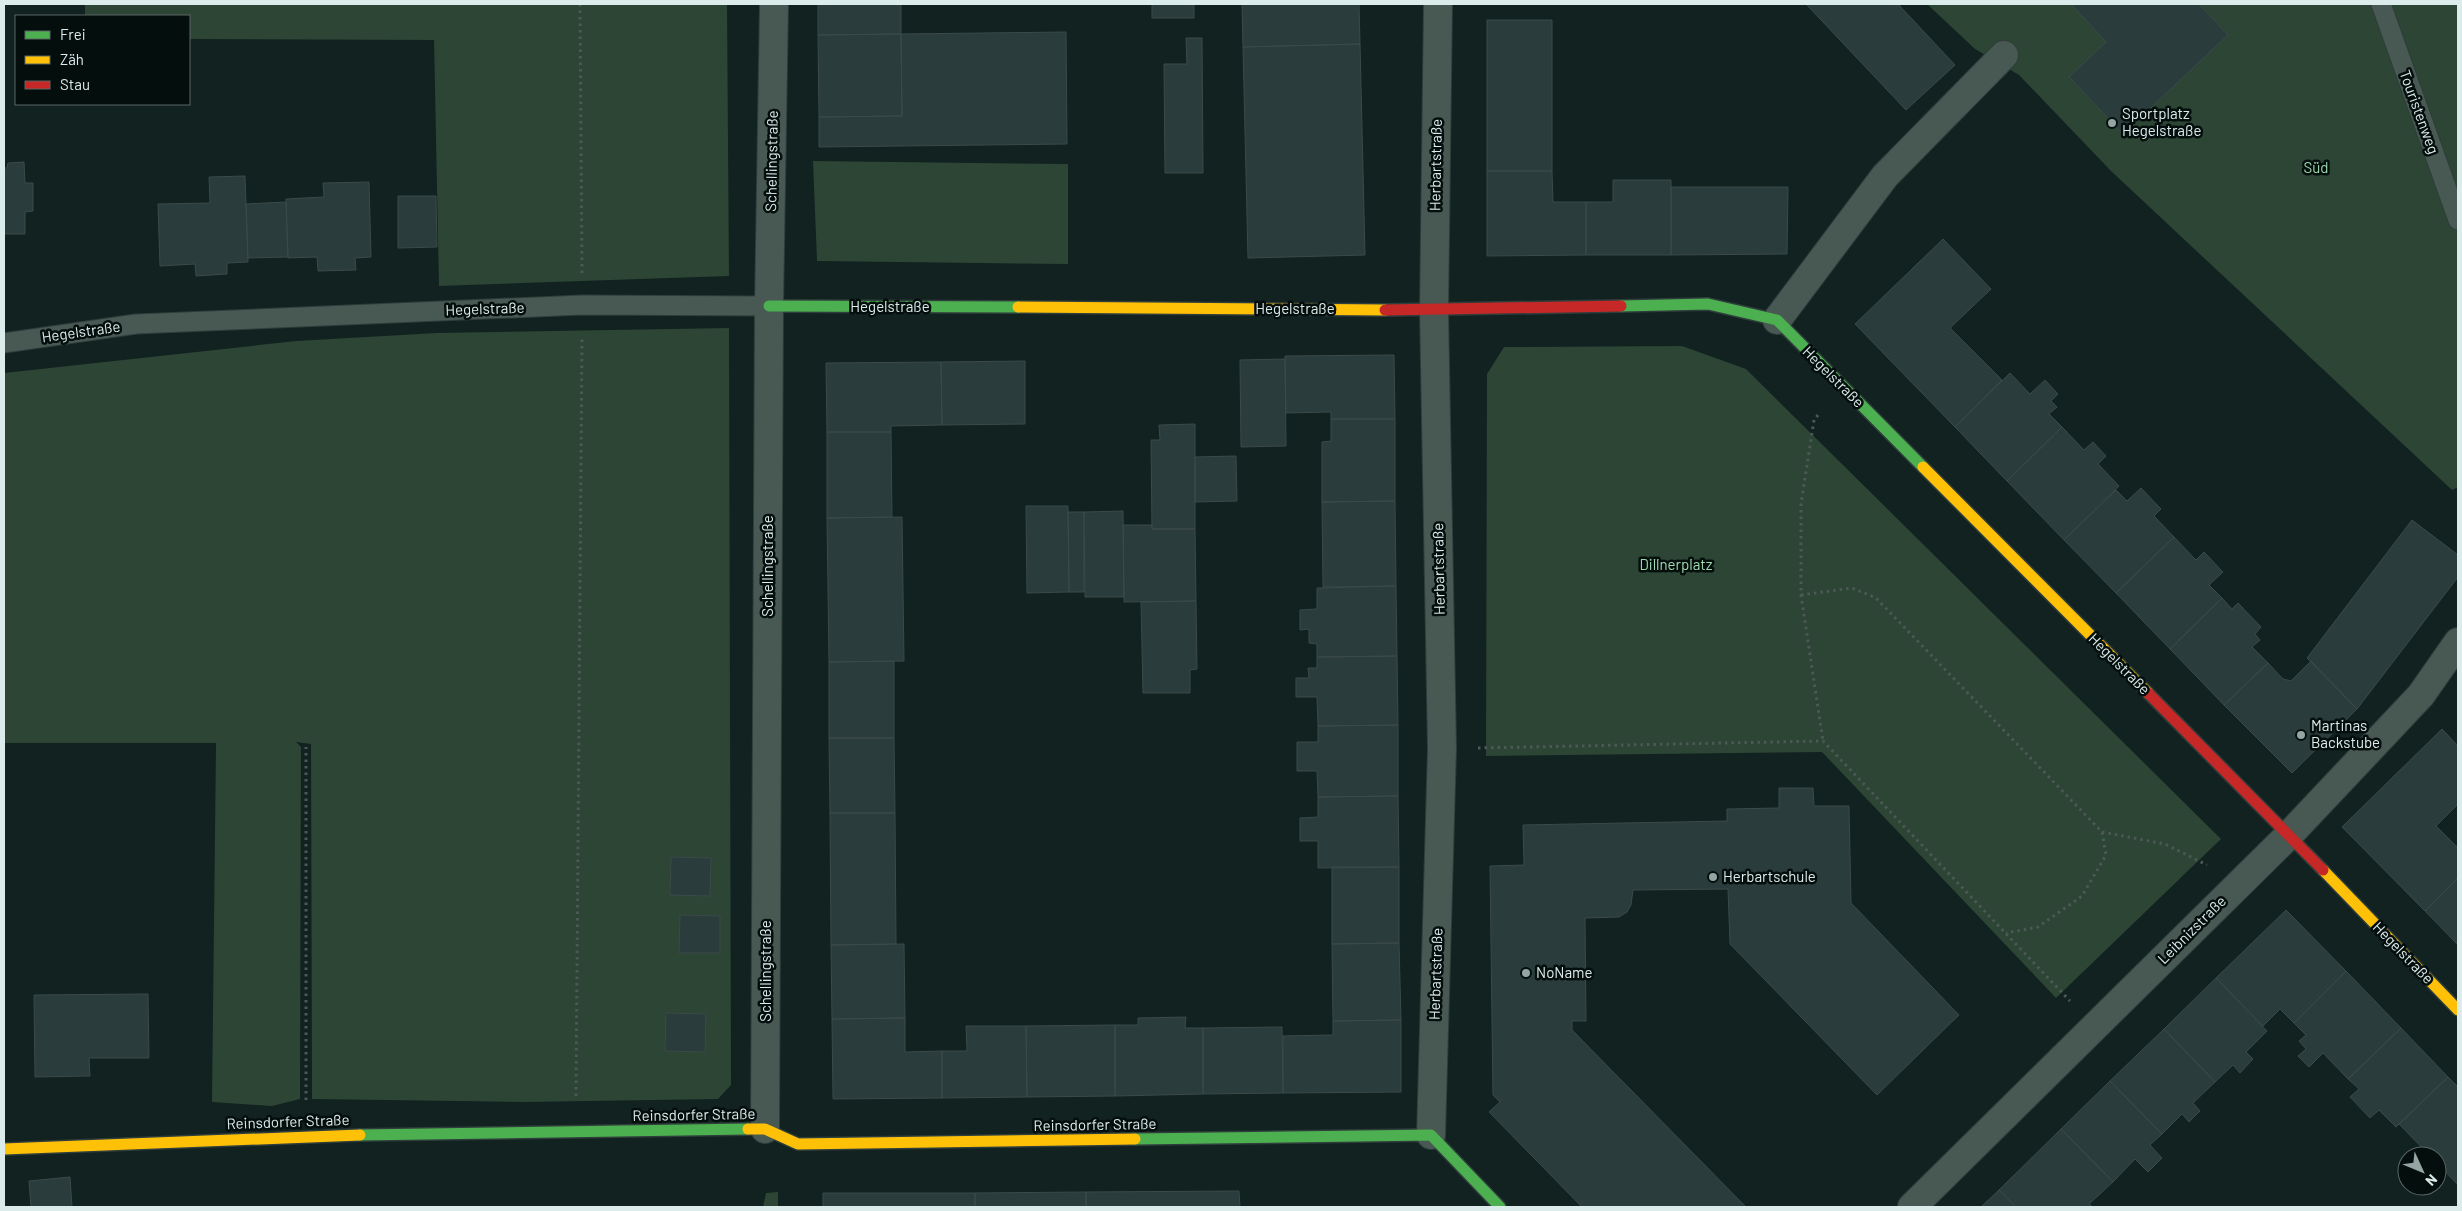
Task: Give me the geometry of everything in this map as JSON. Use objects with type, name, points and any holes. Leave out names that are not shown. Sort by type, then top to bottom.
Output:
[{"type":"street","name":"Schellingstraße","points":[[765,1129],[769,306],[774,4]]},
{"type":"street","name":"Herbartstraße","points":[[1431,1135],[1442,748],[1434,310],[1438,4]]},
{"type":"street","points":[[1777,320],[1885,176],[2004,55]]},
{"type":"street","name":"Hegelstraße","points":[[769,306],[1434,310],[1708,304],[1777,320],[2288,835],[2458,1010]]},
{"type":"street","name":"Leibnizstraße","points":[[1912,1207],[2288,835],[2421,695],[2458,642]]},
{"type":"street","name":"Reinsdorfer Straße","points":[[4,1149],[306,1136],[765,1129],[798,1144],[1431,1135]]},
{"type":"street","points":[[1431,1135],[1500,1207]]},
{"type":"lane","name":"Touristenweg","points":[[2381,4],[2458,220]]},
{"type":"lane","name":"Hegelstraße","points":[[4,343],[136,324],[582,305],[769,306]]},
{"type":"path","points":[[576,1132],[582,305],[580,4]]},
{"type":"path","points":[[1842,385],[1814,420],[1801,504],[1802,595],[1823,741],[2095,1026]]},
{"type":"path","points":[[1802,595],[1852,588],[1876,598],[2102,832],[2106,854],[2082,896],[2038,927],[2006,933]]},
{"type":"path","points":[[1442,748],[1823,741]]},
{"type":"path","points":[[306,748],[306,1136]]},
{"type":"path","points":[[2102,832],[2165,844],[2208,865],[2234,889]]},
{"type":"green space","points":[[85,4],[727,4],[729,276],[439,286],[434,40],[190,39],[190,15],[85,15]]},
{"type":"green space","name":"Süd","points":[[1927,4],[2458,4],[2458,487],[2452,490],[2111,171],[2019,75],[1975,49]]},
{"type":"green space","points":[[813,161],[1068,164],[1068,264],[817,261]]},
{"type":"green space","points":[[729,328],[731,1085],[718,1099],[524,1102],[312,1099],[311,744],[296,742],[301,747],[300,1099],[272,1106],[212,1102],[216,743],[4,743],[4,373],[296,341],[437,333]]},
{"type":"green space","name":"Dillnerplatz","points":[[1682,346],[1746,369],[2221,839],[2056,998],[1822,752],[1486,756],[1487,374],[1504,347]]},
{"type":"green space","points":[[778,1192],[778,1207],[763,1207],[766,1193]]},
{"type":"building","points":[[818,4],[901,4],[901,34],[818,35]]},
{"type":"building","points":[[1152,4],[1194,4],[1194,18],[1152,18]]},
{"type":"building","points":[[1242,4],[1359,4],[1360,44],[1243,47]]},
{"type":"building","points":[[1806,4],[1898,4],[1955,65],[1906,110]]},
{"type":"building","points":[[2071,4],[2199,4],[2228,35],[2123,134],[2069,77],[2106,42]]},
{"type":"building","points":[[1487,20],[1552,20],[1552,171],[1487,171]]},
{"type":"building","points":[[1066,32],[1067,144],[819,147],[819,117],[902,116],[901,34]]},
{"type":"building","points":[[901,34],[902,116],[819,117],[818,35]]},
{"type":"building","points":[[1186,38],[1202,38],[1203,173],[1165,173],[1164,64],[1187,64]]},
{"type":"building","points":[[1360,44],[1365,255],[1248,258],[1243,47]]},
{"type":"building","points":[[24,162],[25,183],[33,183],[33,211],[25,212],[25,234],[4,234],[4,168],[7,168],[8,163]]},
{"type":"building","points":[[1487,171],[1552,171],[1553,202],[1586,202],[1586,255],[1487,256]]},
{"type":"building","points":[[245,176],[248,262],[227,263],[227,274],[196,276],[195,264],[160,266],[158,204],[210,203],[209,177]]},
{"type":"building","points":[[1613,180],[1671,180],[1671,255],[1586,255],[1586,202],[1613,202]]},
{"type":"building","points":[[369,182],[371,257],[355,258],[356,270],[318,271],[317,257],[288,258],[286,199],[324,197],[323,183]]},
{"type":"building","points":[[1671,187],[1788,187],[1787,254],[1671,255]]},
{"type":"building","points":[[398,196],[436,196],[437,247],[398,248]]},
{"type":"building","points":[[286,202],[288,257],[248,258],[246,204]]},
{"type":"building","points":[[1943,239],[1991,289],[1950,328],[2002,380],[1955,427],[1855,324]]},
{"type":"building","points":[[1394,355],[1395,419],[1331,419],[1331,412],[1286,413],[1285,356]]},
{"type":"building","points":[[1285,359],[1286,446],[1241,447],[1240,360]]},
{"type":"building","points":[[1025,361],[1025,424],[942,425],[941,362]]},
{"type":"building","points":[[941,362],[942,425],[891,426],[891,432],[827,432],[826,363]]},
{"type":"building","points":[[2010,373],[2030,394],[2045,380],[2058,394],[2051,401],[2057,407],[2049,414],[2062,427],[2007,481],[1955,427]]},
{"type":"building","points":[[1331,419],[1395,419],[1395,501],[1322,502],[1322,442],[1331,441]]},
{"type":"building","points":[[1195,424],[1195,529],[1152,529],[1151,440],[1160,440],[1159,425]]},
{"type":"building","points":[[2062,427],[2084,450],[2093,442],[2106,456],[2098,464],[2119,486],[2064,540],[2007,481]]},
{"type":"building","points":[[827,432],[891,432],[892,517],[827,518]]},
{"type":"building","points":[[1236,456],[1237,501],[1195,502],[1195,457]]},
{"type":"building","points":[[2141,488],[2161,509],[2154,516],[2174,537],[2116,593],[2064,540],[2116,490],[2127,501]]},
{"type":"building","points":[[1395,501],[1396,586],[1323,587],[1322,502]]},
{"type":"building","points":[[1026,506],[1068,506],[1069,592],[1027,593]]},
{"type":"building","points":[[1123,511],[1124,597],[1085,597],[1084,512]]},
{"type":"building","points":[[1068,512],[1084,512],[1084,592],[1069,592]]},
{"type":"building","points":[[902,517],[904,661],[829,662],[827,518]]},
{"type":"building","points":[[2412,520],[2458,555],[2458,577],[2357,709],[2307,658]]},
{"type":"building","points":[[1123,525],[1152,525],[1152,529],[1195,529],[1196,601],[1124,602]]},
{"type":"building","points":[[2174,537],[2196,560],[2204,552],[2223,572],[2209,585],[2222,598],[2170,649],[2116,593]]},
{"type":"building","points":[[1396,586],[1397,656],[1317,657],[1317,644],[1309,643],[1309,629],[1300,630],[1300,610],[1317,609],[1317,588]]},
{"type":"building","points":[[2222,598],[2232,609],[2238,603],[2261,627],[2255,634],[2260,640],[2252,647],[2268,663],[2224,705],[2170,649]]},
{"type":"building","points":[[1196,601],[1197,669],[1190,670],[1190,693],[1143,693],[1141,602]]},
{"type":"building","points":[[1397,656],[1398,725],[1318,726],[1317,697],[1296,697],[1296,678],[1309,678],[1308,668],[1317,668],[1317,657]]},
{"type":"building","points":[[894,661],[894,738],[829,738],[829,662]]},
{"type":"building","points":[[2311,661],[2357,709],[2292,773],[2224,705],[2268,663],[2283,679],[2291,681]]},
{"type":"building","points":[[1398,725],[1398,796],[1318,797],[1317,771],[1297,771],[1297,742],[1318,742],[1318,726]]},
{"type":"building","points":[[2442,729],[2458,746],[2458,804],[2436,826],[2458,848],[2458,878],[2425,911],[2342,827]]},
{"type":"building","points":[[829,738],[894,738],[895,813],[830,813]]},
{"type":"building","points":[[1779,788],[1813,788],[1814,806],[1849,806],[1851,903],[1959,1015],[1877,1095],[1730,944],[1728,889],[1633,890],[1631,905],[1627,912],[1619,917],[1585,918],[1586,1021],[1572,1021],[1572,1030],[1746,1207],[1582,1207],[1489,1112],[1500,1102],[1493,1095],[1490,866],[1524,865],[1523,825],[1727,821],[1727,809],[1779,808]]},
{"type":"building","points":[[1398,796],[1399,867],[1318,868],[1318,841],[1300,841],[1300,818],[1318,817],[1318,797]]},
{"type":"building","points":[[830,813],[895,813],[896,944],[831,945]]},
{"type":"building","points":[[671,857],[711,858],[710,896],[670,895]]},
{"type":"building","points":[[1332,867],[1399,867],[1399,943],[1332,944]]},
{"type":"building","points":[[2458,878],[2458,945],[2425,911]]},
{"type":"building","points":[[2286,910],[2346,971],[2294,1023],[2280,1009],[2263,1026],[2216,978]]},
{"type":"building","points":[[680,915],[720,916],[720,953],[679,953]]},
{"type":"building","points":[[1399,943],[1401,1020],[1333,1021],[1332,944]]},
{"type":"building","points":[[904,944],[905,1018],[832,1019],[831,945]]},
{"type":"building","points":[[2346,971],[2401,1028],[2348,1079],[2323,1053],[2309,1067],[2298,1056],[2306,1049],[2299,1041],[2306,1035],[2294,1023]]},
{"type":"building","points":[[2216,978],[2267,1031],[2246,1052],[2253,1059],[2240,1073],[2233,1065],[2215,1082],[2164,1029]]},
{"type":"building","points":[[148,994],[149,1058],[89,1058],[90,1076],[35,1077],[34,995]]},
{"type":"building","points":[[666,1013],[706,1014],[705,1052],[665,1051]]},
{"type":"building","points":[[1186,1017],[1185,1028],[1203,1028],[1203,1094],[1115,1096],[1115,1025],[1138,1025],[1138,1018]]},
{"type":"building","points":[[905,1018],[905,1052],[942,1051],[942,1098],[833,1099],[832,1019]]},
{"type":"building","points":[[1401,1020],[1401,1092],[1283,1093],[1283,1036],[1333,1035],[1333,1021]]},
{"type":"building","points":[[1115,1025],[1115,1096],[1027,1097],[1026,1026]]},
{"type":"building","points":[[966,1026],[1026,1026],[1027,1097],[942,1098],[942,1051],[967,1051]]},
{"type":"building","points":[[1282,1027],[1283,1093],[1203,1094],[1203,1028]]},
{"type":"building","points":[[2401,1028],[2448,1077],[2396,1127],[2379,1110],[2370,1118],[2350,1097],[2359,1089],[2348,1079]]},
{"type":"building","points":[[2164,1029],[2215,1082],[2193,1103],[2200,1111],[2189,1122],[2182,1114],[2162,1134],[2110,1081]]},
{"type":"building","points":[[2448,1077],[2458,1087],[2458,1185],[2447,1173],[2447,1146],[2420,1146],[2399,1124]]},
{"type":"building","points":[[2110,1081],[2162,1134],[2150,1145],[2162,1158],[2148,1172],[2135,1159],[2113,1182],[2061,1129]]},
{"type":"building","points":[[2061,1129],[2113,1182],[2089,1204],[2093,1207],[2016,1207],[1999,1190]]},
{"type":"building","points":[[70,1177],[72,1207],[31,1207],[29,1181]]},
{"type":"building","points":[[1999,1190],[2016,1207],[1981,1207]]},
{"type":"building","points":[[1239,1191],[1240,1207],[1086,1207],[1086,1192]]},
{"type":"building","points":[[1086,1192],[1086,1207],[975,1207],[975,1193]]},
{"type":"building","points":[[823,1193],[975,1193],[975,1207],[823,1207]]},
{"type":"traffic: fast","points":[[1621,306],[1708,304],[1777,320],[1923,467]]},
{"type":"traffic: fast","points":[[769,306],[1018,307]]},
{"type":"traffic: fast","points":[[360,1135],[748,1129]]},
{"type":"traffic: fast","points":[[1135,1139],[1431,1135],[1500,1207]]},
{"type":"traffic: slow","points":[[1018,307],[1385,310]]},
{"type":"traffic: slow","points":[[1923,467],[2148,693]]},
{"type":"traffic: slow","points":[[2323,870],[2458,1010]]},
{"type":"traffic: slow","points":[[748,1129],[765,1129],[798,1144],[1135,1139]]},
{"type":"traffic: slow","points":[[4,1149],[360,1135]]},
{"type":"traffic: jam","points":[[1385,310],[1621,306]]},
{"type":"traffic: jam","points":[[2148,693],[2323,870]]},
{"type":"place","name":"Sportplatz Hegelstraße","points":[[2112,123]]},
{"type":"place","name":"Martinas Backstube","points":[[2301,735]]},
{"type":"place","name":"Herbartschule","points":[[1713,877]]},
{"type":"place","name":"NoName","points":[[1526,973]]}]
